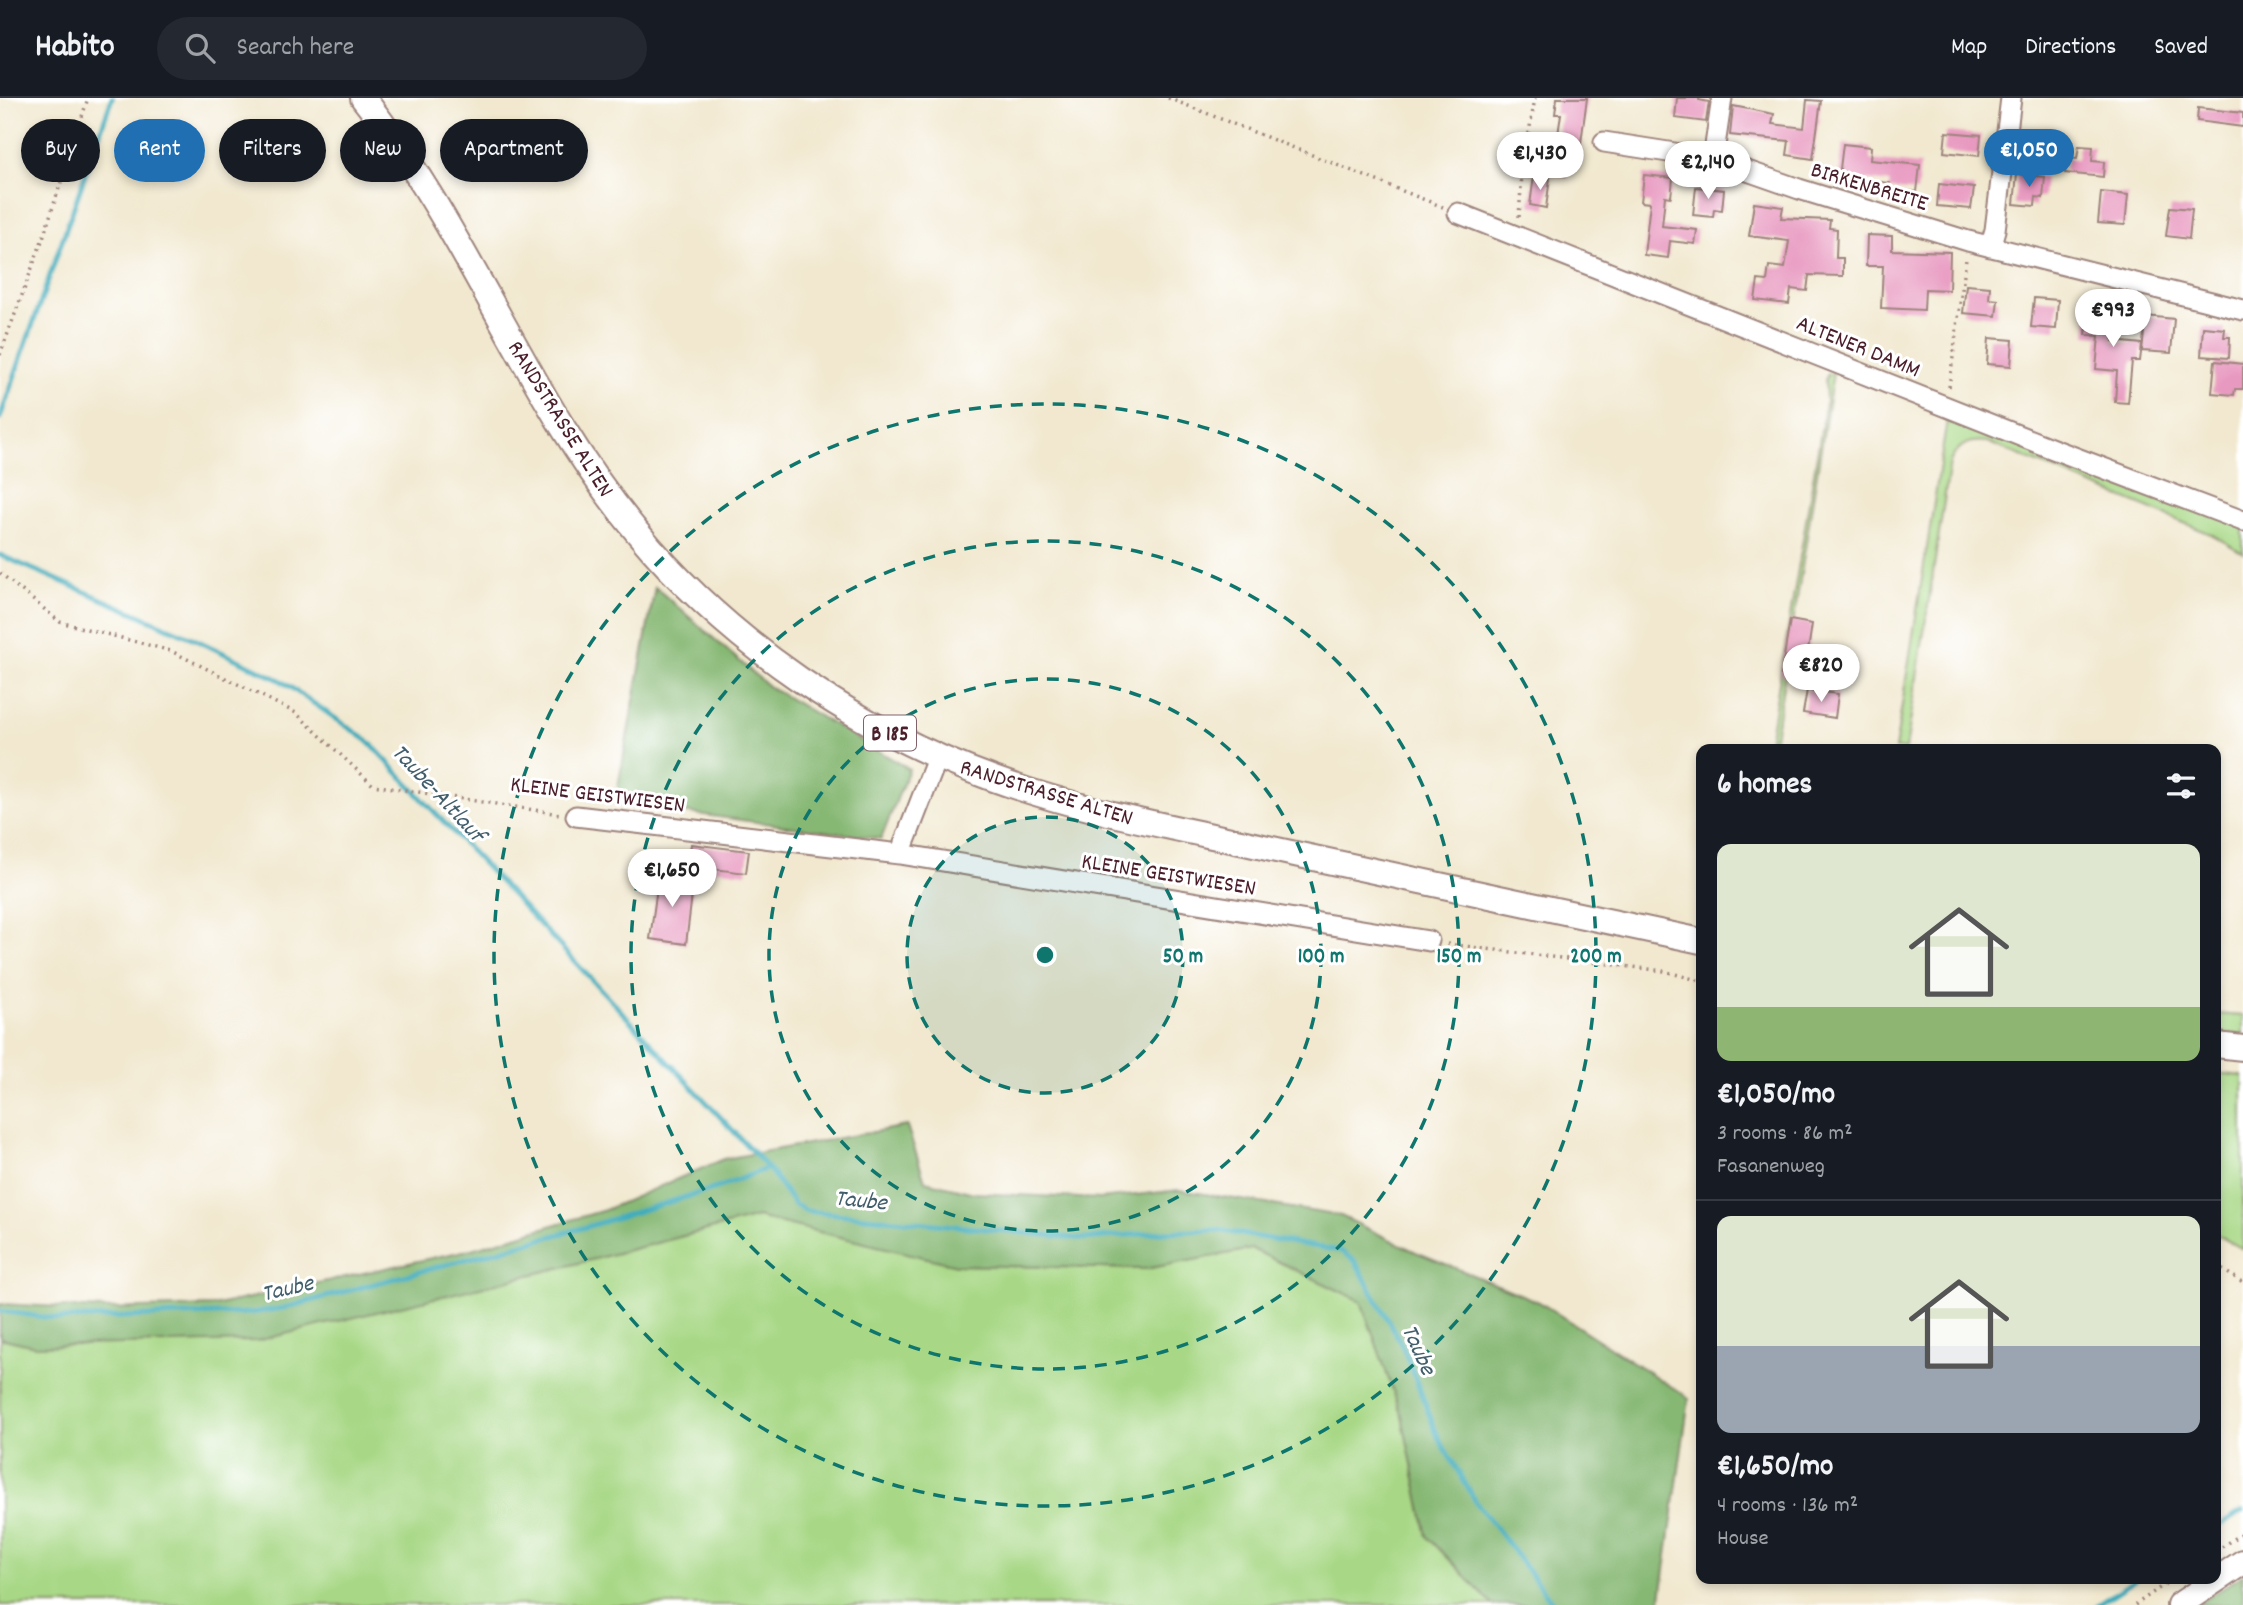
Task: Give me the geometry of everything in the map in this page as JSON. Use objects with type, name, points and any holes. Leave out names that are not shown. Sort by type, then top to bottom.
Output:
[{"type":"main road","name":"RANDSTRASSE ALTEN","points":[[363,98],[428,191],[568,437],[611,499],[666,566],[740,634],[793,675],[859,716],[938,756],[996,780],[1137,819],[1696,940]]},
{"type":"main road","points":[[2221,1046],[2243,1048]]},
{"type":"main road","points":[[2221,1577],[2243,1562]]},
{"type":"main road","points":[[2179,1605],[2210,1584]]},
{"type":"street","points":[[1713,159],[1722,98]]},
{"type":"street","points":[[1990,247],[1996,230],[2011,98]]},
{"type":"street","name":"BIRKENBREITE","points":[[1604,142],[1713,159],[1799,189],[1968,241],[2243,310]]},
{"type":"street","name":"ALTENER DAMM","points":[[1458,213],[1943,406],[2243,521]]},
{"type":"street","points":[[900,854],[938,756]]},
{"type":"street","name":"KLEINE GEISTWIESEN","points":[[576,816],[900,854],[1429,941]]},
{"type":"path","points":[[0,355],[43,238],[88,98]]},
{"type":"path","points":[[1168,98],[1458,213]]},
{"type":"path","points":[[1512,235],[1519,216],[1522,173],[1535,98]]},
{"type":"path","points":[[1943,406],[1949,390],[1968,241]]},
{"type":"path","name":"KLEINE GEISTWIESEN","points":[[0,573],[61,622],[171,652],[296,713],[373,785],[576,816]]},
{"type":"path","points":[[1429,941],[1664,971],[1696,980]]},
{"type":"path","points":[[2221,1269],[2243,1282]]},
{"type":"path","points":[[2221,1547],[2243,1532]]},
{"type":"path","points":[[2135,1605],[2165,1584]]},
{"type":"green space","points":[[1833,373],[1774,744],[1769,744],[1826,401],[1825,380],[1828,374]]},
{"type":"green space","points":[[1948,414],[2243,526],[2243,553],[2211,534],[1987,442],[1964,445],[1956,451],[1950,462],[1907,744],[1896,744]]},
{"type":"green space","points":[[655,587],[768,686],[909,769],[881,839],[615,803]]},
{"type":"green space","points":[[2221,1014],[2243,1016],[2243,1035],[2221,1033]]},
{"type":"green space","points":[[2221,1074],[2243,1076],[2243,1249],[2221,1237]]},
{"type":"green space","points":[[907,1126],[925,1181],[974,1193],[1100,1199],[1180,1190],[1341,1216],[1416,1252],[1539,1302],[1689,1398],[1660,1605],[1493,1605],[1427,1536],[1402,1416],[1361,1301],[1252,1249],[1145,1269],[957,1265],[757,1217],[256,1341],[35,1346],[0,1338],[0,1304],[104,1309],[213,1306],[468,1250],[605,1210],[724,1159]]},
{"type":"green space","points":[[757,1217],[957,1265],[1145,1269],[1252,1249],[1361,1301],[1402,1416],[1427,1536],[1493,1605],[0,1605],[0,1338],[35,1346],[563,1267]]},
{"type":"green space","points":[[2243,1574],[2243,1605],[2197,1605]]},
{"type":"building","points":[[1557,98],[1587,98],[1578,165],[1567,163],[1565,176],[1546,173],[1550,141],[1557,142],[1561,114],[1555,114]]},
{"type":"building","points":[[1677,98],[1699,98],[1709,102],[1706,122],[1675,118]]},
{"type":"building","points":[[1807,100],[1821,101],[1813,159],[1787,155],[1789,141],[1730,135],[1733,106],[1774,114],[1772,124],[1804,128]]},
{"type":"building","points":[[2198,108],[2243,113],[2243,127],[2197,121]]},
{"type":"building","points":[[1946,132],[1981,135],[1979,156],[1944,152]]},
{"type":"building","points":[[1843,144],[1871,147],[1870,160],[1920,165],[1917,192],[1889,189],[1890,183],[1839,177]]},
{"type":"building","points":[[2079,146],[2093,147],[2092,161],[2104,162],[2103,177],[2065,173],[2067,158],[2077,159]]},
{"type":"building","points":[[2017,174],[2045,177],[2043,198],[2036,197],[2035,206],[2014,204]]},
{"type":"building","points":[[1644,175],[1673,178],[1671,197],[1665,196],[1662,226],[1697,230],[1695,244],[1670,241],[1668,258],[1644,255],[1650,203],[1641,202]]},
{"type":"building","points":[[1534,176],[1550,178],[1546,208],[1530,205]]},
{"type":"building","points":[[1939,184],[1974,188],[1971,209],[1937,206]]},
{"type":"building","points":[[1696,187],[1724,190],[1722,210],[1714,209],[1713,217],[1693,215]]},
{"type":"building","points":[[2101,192],[2128,195],[2125,225],[2098,223]]},
{"type":"building","points":[[1754,203],[1783,207],[1781,218],[1830,220],[1829,228],[1837,229],[1836,258],[1843,258],[1843,276],[1809,275],[1807,291],[1791,289],[1789,304],[1755,300],[1758,280],[1767,281],[1769,266],[1785,268],[1789,241],[1749,236]]},
{"type":"building","points":[[2170,207],[2192,209],[2189,239],[2166,236]]},
{"type":"building","points":[[1867,235],[1892,236],[1892,250],[1950,252],[1949,290],[1925,289],[1924,310],[1881,308],[1883,266],[1866,266]]},
{"type":"building","points":[[1966,285],[1990,287],[1989,299],[1998,300],[1996,316],[1963,313]]},
{"type":"building","points":[[2034,298],[2058,300],[2056,329],[2031,327]]},
{"type":"building","points":[[2089,305],[2116,308],[2113,341],[2142,344],[2140,361],[2132,361],[2128,403],[2115,402],[2117,371],[2096,369],[2099,336],[2086,335]]},
{"type":"building","points":[[2146,316],[2174,319],[2171,353],[2142,351]]},
{"type":"building","points":[[2203,327],[2225,329],[2224,337],[2230,337],[2229,358],[2201,356]]},
{"type":"building","points":[[1989,338],[2013,340],[2011,366],[1987,364]]},
{"type":"building","points":[[2215,361],[2243,364],[2243,389],[2235,389],[2234,395],[2212,393]]},
{"type":"building","points":[[1790,620],[1812,624],[1804,678],[1781,675]]},
{"type":"building","points":[[1807,690],[1838,694],[1835,718],[1803,713]]},
{"type":"building","points":[[691,844],[749,851],[746,873],[688,866]]},
{"type":"building","points":[[659,873],[694,878],[686,944],[650,939]]},
{"type":"waterway","name":"Taube-Altlauf","points":[[0,418],[112,98]]},
{"type":"waterway","name":"Taube-Altlauf","points":[[0,555],[190,637],[280,680],[368,741],[768,1168]]},
{"type":"waterway","name":"Taube","points":[[0,1311],[58,1319],[251,1313],[284,1308],[579,1229],[720,1187],[768,1168],[795,1205],[807,1211],[1084,1239],[1217,1230],[1341,1251],[1355,1261],[1403,1347],[1438,1437],[1476,1502],[1554,1605]]},
{"type":"waterway","points":[[2221,1525],[2243,1511]]},
{"type":"waterway","points":[[2097,1605],[2129,1584]]}]
